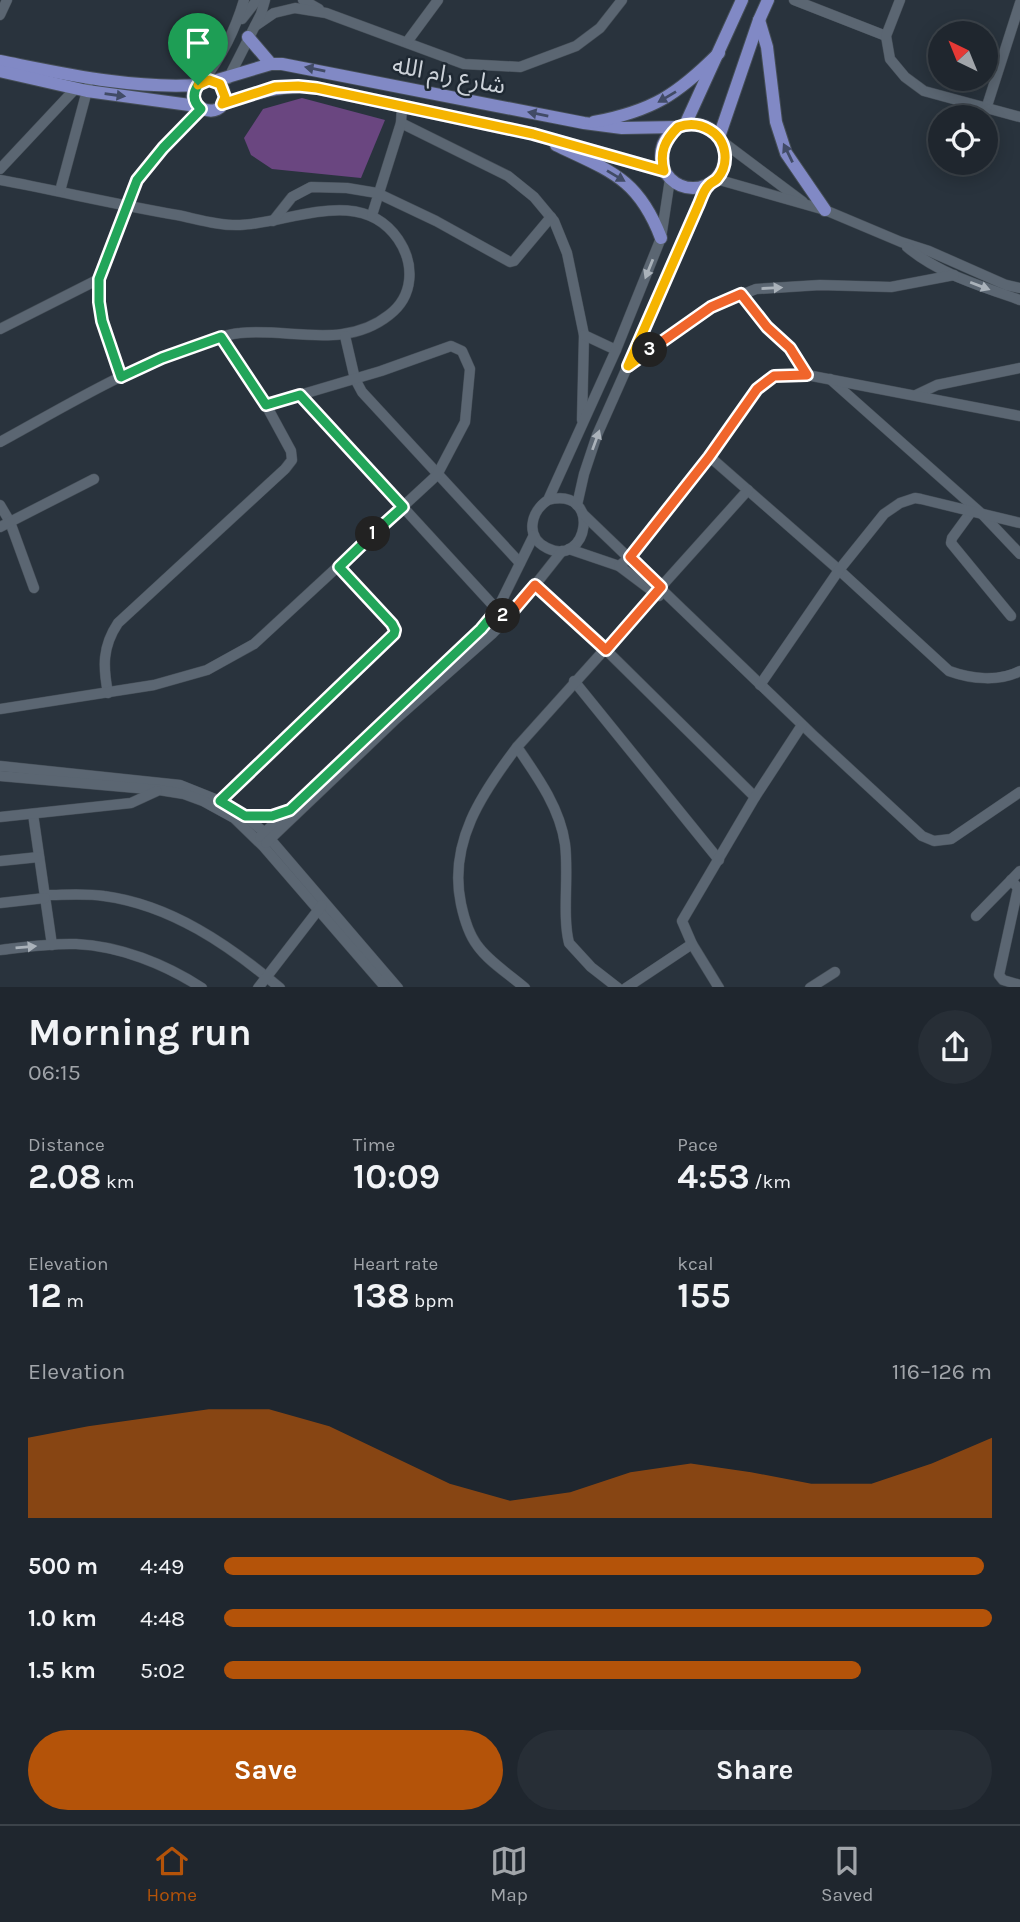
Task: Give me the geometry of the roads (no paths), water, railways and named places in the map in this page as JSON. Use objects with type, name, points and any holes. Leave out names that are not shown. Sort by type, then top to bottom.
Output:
[{"type":"main road","points":[[742,0],[682,126],[664,145],[662,162],[667,175],[686,187],[712,182],[725,160],[721,140],[759,20],[768,0]]},
{"type":"main road","points":[[759,20],[767,47],[776,122],[786,153],[825,210]]},
{"type":"main road","points":[[251,32],[271,64]]},
{"type":"main road","points":[[584,123],[625,116],[662,100],[692,80],[719,53]]},
{"type":"main road","name":"شارع رام الله","points":[[0,61],[85,86],[159,87],[210,84],[230,75],[271,64],[296,65],[584,123],[622,128],[682,126]]},
{"type":"main road","name":"شارع رام الله","points":[[0,71],[199,108]]},
{"type":"main road","points":[[210,84],[225,97],[222,104],[216,110],[208,111],[199,108],[193,96],[210,84]]},
{"type":"main road","name":"شارع رام الله","points":[[222,104],[275,87],[298,86],[341,92],[533,134],[667,175]]},
{"type":"main road","points":[[682,126],[703,127],[721,140]]},
{"type":"main road","points":[[533,134],[616,174],[629,184],[647,208],[661,238]]},
{"type":"street","points":[[0,15],[7,0]]},
{"type":"street","points":[[236,27],[244,0]]},
{"type":"street","points":[[210,84],[217,63],[236,27],[257,0]]},
{"type":"street","points":[[230,75],[265,0]]},
{"type":"street","points":[[303,0],[326,13],[464,64],[503,68],[520,67],[576,46],[600,28],[621,0]]},
{"type":"street","points":[[407,42],[438,0]]},
{"type":"street","points":[[794,0],[886,36]]},
{"type":"street","points":[[900,0],[886,36],[890,59],[905,77],[924,91],[972,105]]},
{"type":"street","points":[[987,105],[1020,3]]},
{"type":"street","points":[[251,32],[274,13],[283,10],[295,8],[326,13]]},
{"type":"street","points":[[0,169],[85,86]]},
{"type":"street","points":[[61,191],[85,86]]},
{"type":"street","points":[[372,215],[401,123],[402,106]]},
{"type":"street","points":[[121,377],[102,321],[99,279],[137,180],[199,108]]},
{"type":"street","points":[[998,112],[1020,117]]},
{"type":"street","points":[[401,123],[508,176],[534,197],[551,217],[562,236],[567,253],[584,335],[582,425]]},
{"type":"street","points":[[721,140],[807,204]]},
{"type":"street","points":[[548,500],[617,350],[661,238],[667,175]]},
{"type":"street","points":[[0,180],[235,225],[273,221],[316,211],[349,211],[372,215],[387,226],[399,240],[409,264],[410,278],[402,299],[390,315],[345,336],[243,332],[221,337],[170,354],[121,377],[0,442]]},
{"type":"street","points":[[264,839],[290,822],[396,719],[506,619],[566,550],[578,543],[585,524],[580,510],[584,474],[597,435],[712,182],[825,210],[1006,285],[1020,288]]},
{"type":"street","points":[[273,221],[292,197],[311,187],[347,188],[377,193],[436,221],[510,262],[514,261],[551,217]]},
{"type":"street","points":[[901,242],[923,260],[1020,300]]},
{"type":"street","points":[[628,366],[705,311],[756,289],[820,285],[891,287],[954,275]]},
{"type":"street","points":[[0,329],[99,279]]},
{"type":"street","points":[[741,294],[767,327],[790,348],[807,375]]},
{"type":"street","points":[[584,335],[617,350]]},
{"type":"street","points":[[345,336],[355,379],[362,392],[520,563]]},
{"type":"street","points":[[108,694],[103,669],[104,654],[110,635],[118,624],[289,466],[292,460],[292,451],[266,405],[221,337]]},
{"type":"street","points":[[0,709],[108,694],[174,680],[223,663],[271,630],[437,475],[465,422],[470,369],[462,351],[451,346],[355,379],[266,405]]},
{"type":"street","points":[[916,395],[937,385],[1020,368]]},
{"type":"street","points":[[619,566],[630,557],[709,457],[757,389],[774,376],[807,375],[1020,416]]},
{"type":"street","points":[[830,379],[983,515],[1020,554]]},
{"type":"street","points":[[300,395],[506,619]]},
{"type":"street","points":[[709,457],[839,570],[949,671],[958,675],[995,678],[1020,671]]},
{"type":"street","points":[[5,525],[94,479]]},
{"type":"street","points":[[524,987],[475,943],[462,910],[457,877],[468,824],[495,775],[517,747],[748,490]]},
{"type":"street","points":[[658,590],[630,557],[564,498],[548,500],[540,505],[534,514],[534,535],[545,547],[566,550],[619,566],[678,606],[910,826],[929,840],[940,842],[951,839],[1020,792]]},
{"type":"street","points":[[760,685],[839,570],[884,514],[900,503],[915,498],[1020,523]]},
{"type":"street","points":[[0,505],[5,525],[34,588]]},
{"type":"street","points":[[971,512],[952,538],[952,545],[1011,616]]},
{"type":"street","points":[[264,839],[290,810],[481,629],[497,610],[534,535]]},
{"type":"street","points":[[220,801],[394,634],[392,624],[339,567]]},
{"type":"street","points":[[535,585],[606,650],[755,797]]},
{"type":"street","points":[[574,681],[719,860]]},
{"type":"street","points":[[718,987],[682,922],[755,797],[802,725]]},
{"type":"street","points":[[517,747],[540,780],[562,828],[569,943],[617,987]]},
{"type":"street","points":[[0,766],[180,785],[220,801],[245,816],[397,987]]},
{"type":"street","points":[[0,776],[159,790],[184,794],[220,809],[282,853],[385,987]]},
{"type":"street","points":[[0,817],[131,803],[159,790]]},
{"type":"street","points":[[245,816],[272,816],[290,810]]},
{"type":"street","points":[[33,814],[52,945]]},
{"type":"street","points":[[282,853],[284,834],[290,822]]},
{"type":"street","points":[[0,861],[39,858]]},
{"type":"street","points":[[976,916],[1020,871]]},
{"type":"street","points":[[1011,880],[1018,888],[999,975],[1003,980],[1020,985]]},
{"type":"street","points":[[0,903],[45,897],[104,896],[148,906],[199,929],[242,957],[279,987]]},
{"type":"street","points":[[259,987],[322,905]]},
{"type":"street","points":[[628,987],[692,944]]},
{"type":"street","points":[[0,950],[52,945],[95,946],[138,956],[183,976],[200,987]]},
{"type":"street","points":[[812,987],[835,972]]}]
